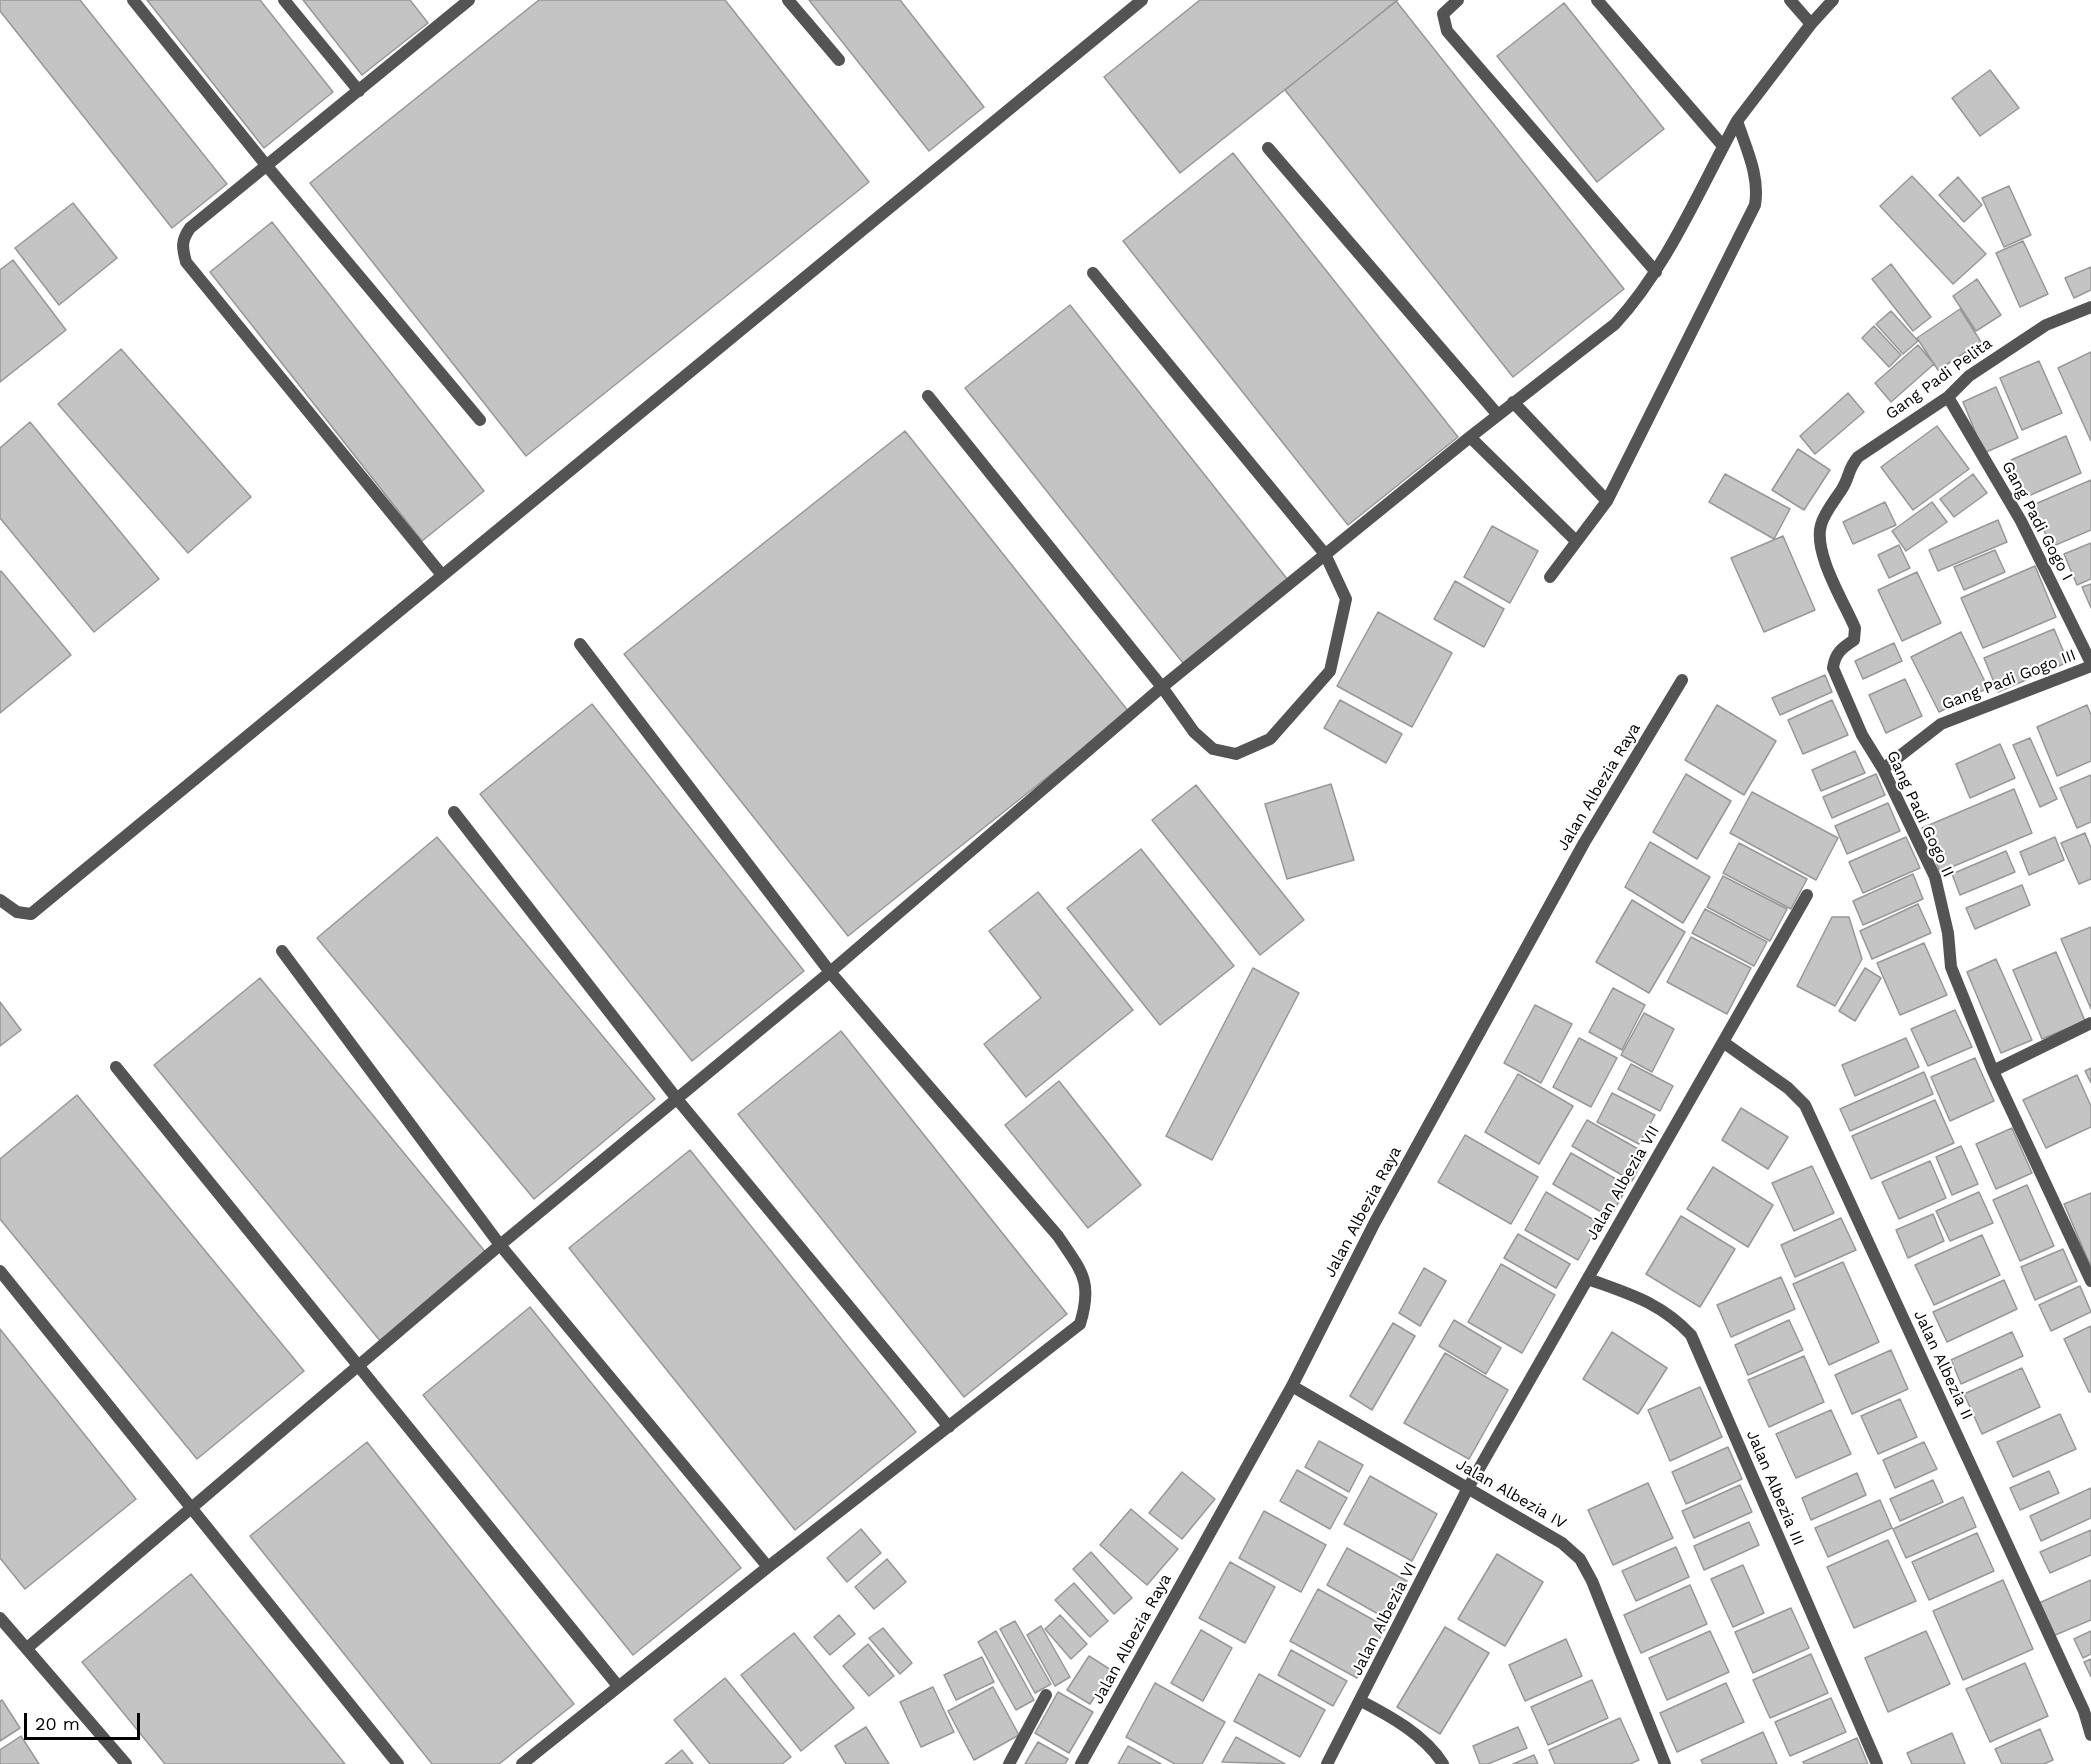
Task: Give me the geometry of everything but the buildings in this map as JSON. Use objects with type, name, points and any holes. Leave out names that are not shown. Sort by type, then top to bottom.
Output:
[{"type":"street","points":[[133,0],[266,165],[480,420]]},
{"type":"street","points":[[284,0],[359,91]]},
{"type":"street","points":[[442,575],[186,262],[182,248],[183,239],[190,228],[469,0]]},
{"type":"street","points":[[788,0],[839,60]]},
{"type":"street","points":[[0,900],[17,912],[31,914],[1142,0]]},
{"type":"street","points":[[1458,0],[1443,14],[1447,31],[1656,272]]},
{"type":"street","points":[[1597,0],[1723,146]]},
{"type":"street","points":[[1790,0],[1811,24]]},
{"type":"street","points":[[27,1648],[500,1245],[830,972],[1162,687],[1513,402],[1615,324],[1656,272],[1737,121],[1811,24],[1833,0]]},
{"type":"street","points":[[1550,577],[1607,501],[1755,205],[1758,190],[1755,172],[1737,121]]},
{"type":"street","points":[[1268,148],[1498,415]]},
{"type":"street","points":[[928,396],[1162,687],[1194,732],[1213,749],[1236,754],[1270,739],[1330,671],[1346,599],[1325,554],[1093,273]]},
{"type":"street","name":"Gang Padi Pelita","points":[[1818,537],[1821,522],[1846,483],[1849,468],[1858,457],[1948,398],[1969,376],[2046,325],[2091,307]]},
{"type":"street","name":"Gang Padi Gogo I","points":[[1948,398],[2021,521],[2091,664]]},
{"type":"street","points":[[1513,402],[1607,501]]},
{"type":"street","points":[[1470,437],[1576,541]]},
{"type":"street","name":"Gang Padi Gogo II","points":[[1818,537],[1825,561],[1856,628],[1854,640],[1840,649],[1834,657],[1833,668],[1862,735],[1882,769],[1935,878],[1948,933],[1951,967],[1993,1071],[2090,1279]]},
{"type":"street","points":[[522,1764],[768,1567],[1080,1324],[1088,1299],[1084,1275],[1058,1236],[830,972],[580,644]]},
{"type":"street","name":"Gang Padi Gogo III","points":[[1882,769],[1941,724],[2091,664]]},
{"type":"street","name":"Jalan Albezia Raya","points":[[1081,1764],[1292,1386],[1386,1201],[1584,843],[1682,680]]},
{"type":"street","points":[[454,812],[677,1099],[949,1427]]},
{"type":"street","name":"Jalan Albezia VII","points":[[1468,1488],[1807,895]]},
{"type":"street","points":[[282,951],[500,1245],[768,1567]]},
{"type":"street","points":[[1993,1071],[2091,1023]]},
{"type":"street","name":"Jalan Albezia II","points":[[1723,1042],[1788,1088],[1805,1105],[2087,1709],[2091,1735]]},
{"type":"street","points":[[116,1067],[618,1686]]},
{"type":"street","points":[[0,1271],[398,1764]]},
{"type":"street","name":"Jalan Albezia III","points":[[1588,1279],[1650,1301],[1673,1316],[1692,1335],[1877,1764]]},
{"type":"street","name":"Jalan Albezia IV","points":[[1292,1386],[1562,1543],[1580,1559],[1592,1581],[1665,1764]]},
{"type":"street","name":"Jalan Albezia VI","points":[[1327,1764],[1468,1488]]},
{"type":"street","points":[[0,1618],[126,1764]]},
{"type":"street","points":[[1009,1764],[1046,1695]]},
{"type":"street","points":[[1361,1701],[1389,1716],[1427,1744],[1443,1764]]}]
